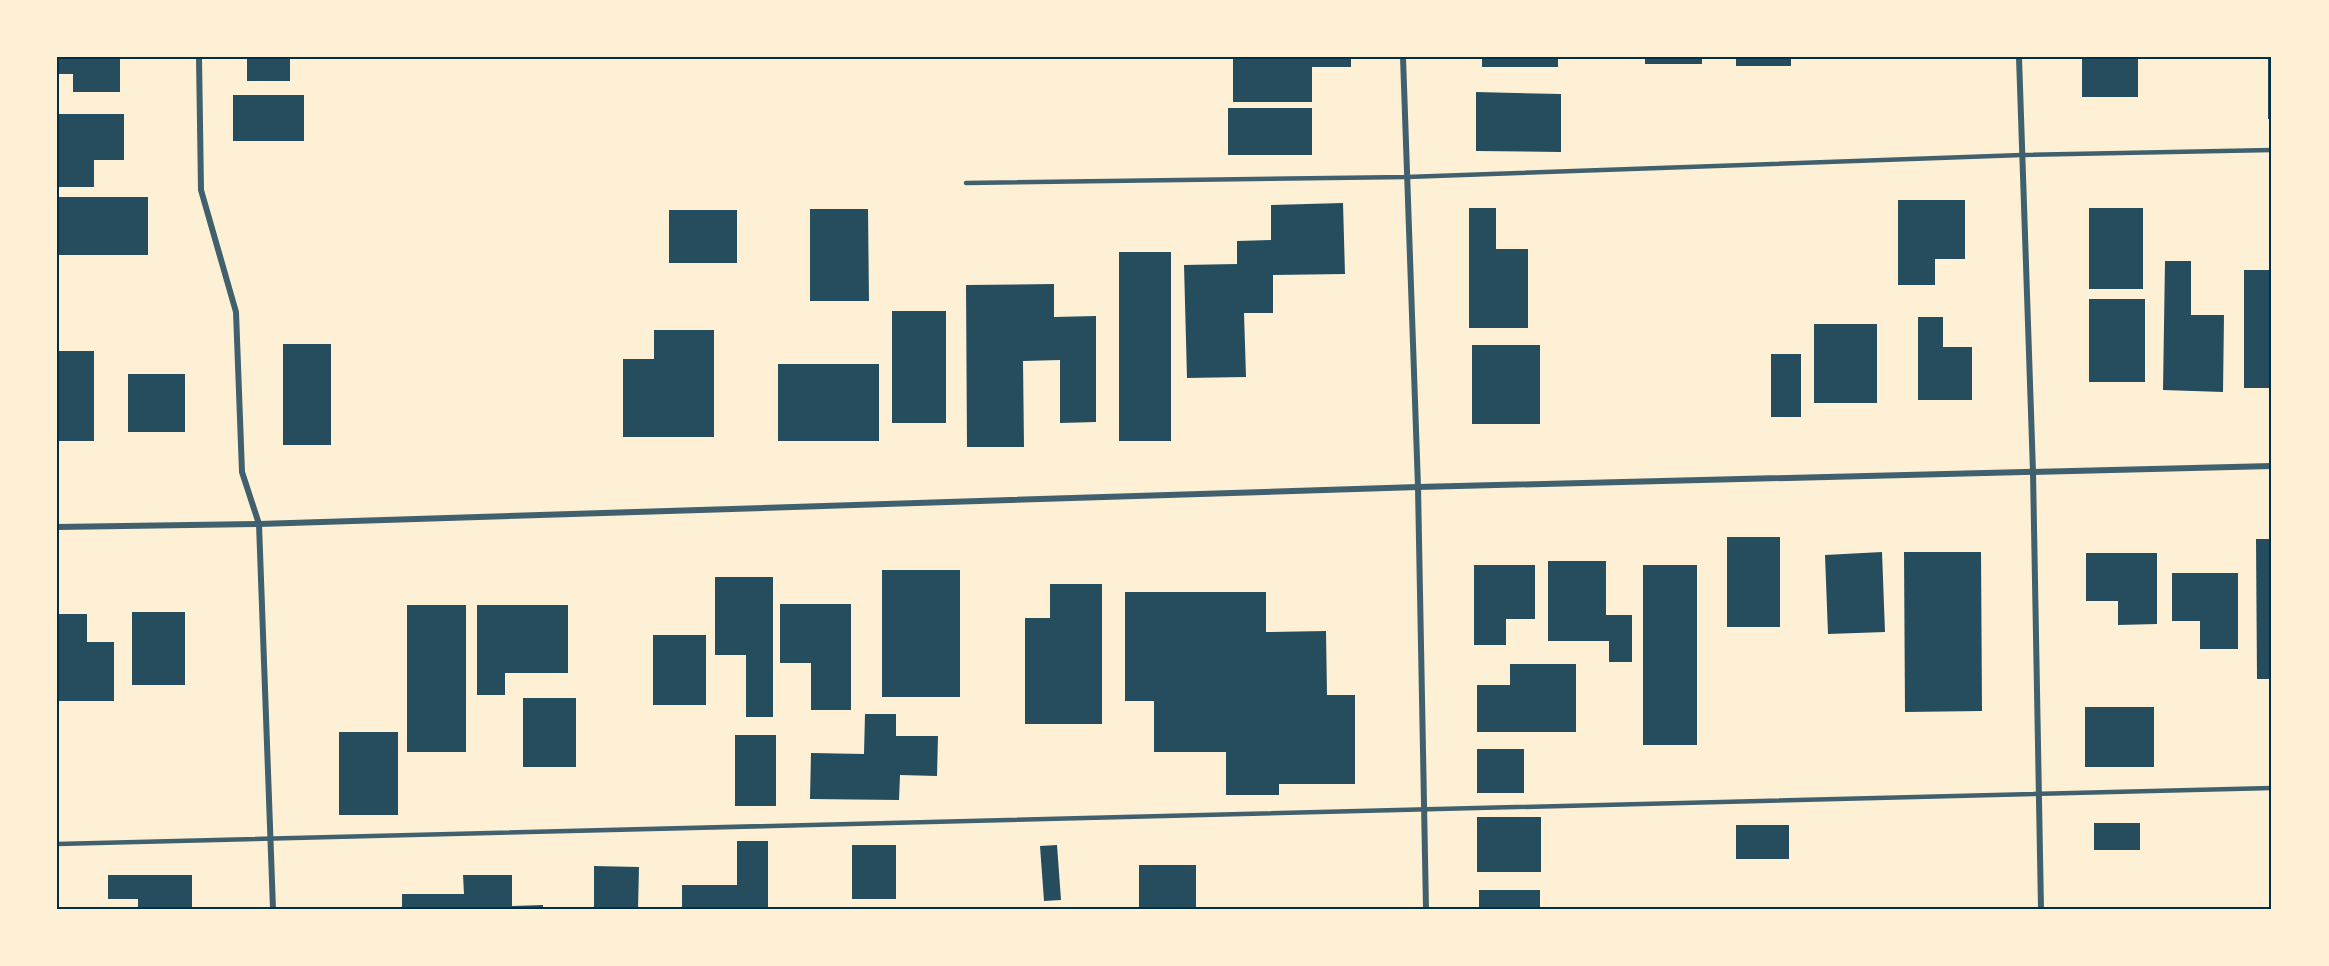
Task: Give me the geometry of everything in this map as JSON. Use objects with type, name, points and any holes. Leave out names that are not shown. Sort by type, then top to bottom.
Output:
[{"type":"street","points":[[199,57],[201,190],[236,312],[242,472],[259,524],[273,909]]},
{"type":"street","points":[[1403,57],[1418,487],[1425,909]]},
{"type":"street","points":[[2019,57],[2033,472],[2041,909]]},
{"type":"street","points":[[57,527],[259,524],[1418,487],[2272,466]]},
{"type":"lane","points":[[966,183],[1407,177],[2022,155],[2272,150]]},
{"type":"lane","points":[[57,844],[1424,812],[2272,788]]},
{"type":"building","points":[[57,57],[120,57],[120,92],[73,92],[73,74],[57,74]]},
{"type":"building","points":[[247,57],[290,57],[290,81],[247,81]]},
{"type":"building","points":[[1233,57],[1351,57],[1351,67],[1312,67],[1312,102],[1233,102]]},
{"type":"building","points":[[1482,57],[1558,57],[1558,67],[1482,67]]},
{"type":"building","points":[[1645,57],[1702,57],[1702,64],[1645,64]]},
{"type":"building","points":[[1736,57],[1791,57],[1791,66],[1736,66]]},
{"type":"building","points":[[2082,57],[2138,57],[2138,97],[2082,97]]},
{"type":"building","points":[[2268,57],[2272,57],[2272,119],[2268,119]]},
{"type":"building","points":[[1476,92],[1561,94],[1561,152],[1476,151]]},
{"type":"building","points":[[233,95],[304,95],[304,141],[233,141]]},
{"type":"building","points":[[1228,108],[1312,108],[1312,155],[1228,155]]},
{"type":"building","points":[[57,114],[124,114],[124,160],[94,160],[94,187],[57,187]]},
{"type":"building","points":[[57,197],[148,197],[148,255],[57,255]]},
{"type":"building","points":[[1898,200],[1965,200],[1965,259],[1935,259],[1935,285],[1898,285]]},
{"type":"building","points":[[1343,203],[1345,274],[1273,275],[1273,313],[1244,313],[1246,377],[1187,378],[1184,265],[1237,264],[1237,241],[1271,240],[1271,205]]},
{"type":"building","points":[[1469,208],[1496,208],[1496,249],[1528,249],[1528,328],[1469,328]]},
{"type":"building","points":[[2089,208],[2143,208],[2143,289],[2089,289]]},
{"type":"building","points":[[810,209],[868,209],[869,301],[810,301]]},
{"type":"building","points":[[669,210],[737,210],[737,263],[669,263]]},
{"type":"building","points":[[1119,252],[1171,252],[1171,441],[1119,441]]},
{"type":"building","points":[[2165,261],[2191,261],[2191,315],[2224,315],[2223,392],[2163,390]]},
{"type":"building","points":[[2244,270],[2272,270],[2272,388],[2244,388]]},
{"type":"building","points":[[1054,284],[1054,317],[1096,316],[1096,422],[1060,423],[1060,360],[1023,361],[1024,447],[967,447],[966,285]]},
{"type":"building","points":[[2089,299],[2145,299],[2145,382],[2089,382]]},
{"type":"building","points":[[892,311],[946,311],[946,423],[892,423]]},
{"type":"building","points":[[1918,317],[1943,317],[1943,347],[1972,347],[1972,400],[1918,400]]},
{"type":"building","points":[[1814,324],[1877,324],[1877,403],[1814,403]]},
{"type":"building","points":[[654,330],[714,330],[714,437],[623,437],[623,359],[654,359]]},
{"type":"building","points":[[283,344],[331,344],[331,445],[283,445]]},
{"type":"building","points":[[1472,345],[1540,345],[1540,424],[1472,424]]},
{"type":"building","points":[[57,351],[94,351],[94,441],[57,441]]},
{"type":"building","points":[[1771,354],[1801,354],[1801,417],[1771,417]]},
{"type":"building","points":[[778,364],[879,364],[879,441],[778,441]]},
{"type":"building","points":[[128,374],[185,374],[185,432],[128,432]]},
{"type":"building","points":[[1727,537],[1780,537],[1780,627],[1727,627]]},
{"type":"building","points":[[2256,539],[2272,539],[2272,679],[2257,679]]},
{"type":"building","points":[[1882,552],[1885,632],[1828,634],[1825,555]]},
{"type":"building","points":[[1904,552],[1981,552],[1982,711],[1905,712]]},
{"type":"building","points":[[2086,553],[2157,553],[2157,624],[2118,625],[2118,601],[2086,601]]},
{"type":"building","points":[[1548,561],[1606,561],[1606,615],[1632,615],[1632,662],[1609,662],[1609,641],[1548,641]]},
{"type":"building","points":[[1474,565],[1535,565],[1535,619],[1506,619],[1506,645],[1474,645]]},
{"type":"building","points":[[1643,565],[1697,565],[1697,745],[1643,745]]},
{"type":"building","points":[[882,570],[960,570],[960,697],[882,697]]},
{"type":"building","points":[[2172,573],[2238,573],[2238,649],[2200,649],[2200,621],[2172,621]]},
{"type":"building","points":[[715,577],[773,577],[773,717],[746,717],[746,655],[715,655]]},
{"type":"building","points":[[1050,584],[1102,584],[1102,724],[1025,724],[1025,618],[1050,618]]},
{"type":"building","points":[[1125,592],[1266,592],[1266,632],[1326,631],[1327,695],[1355,695],[1355,784],[1279,784],[1279,795],[1226,795],[1226,752],[1154,752],[1154,701],[1125,701]]},
{"type":"building","points":[[780,604],[851,604],[851,710],[811,710],[811,663],[780,663]]},
{"type":"building","points":[[407,605],[466,605],[466,752],[407,752]]},
{"type":"building","points":[[477,605],[568,605],[568,673],[505,673],[505,695],[477,695]]},
{"type":"building","points":[[132,612],[185,612],[185,685],[132,685]]},
{"type":"building","points":[[57,614],[87,614],[87,642],[114,642],[114,701],[57,701]]},
{"type":"building","points":[[653,635],[706,635],[706,705],[653,705]]},
{"type":"building","points":[[1510,664],[1576,664],[1576,732],[1477,732],[1477,685],[1510,685]]},
{"type":"building","points":[[523,698],[576,698],[576,767],[523,767]]},
{"type":"building","points":[[2085,707],[2154,707],[2154,767],[2085,767]]},
{"type":"building","points":[[865,714],[896,714],[896,736],[938,736],[937,776],[900,775],[899,800],[810,799],[811,753],[864,754]]},
{"type":"building","points":[[339,732],[398,732],[398,815],[339,815]]},
{"type":"building","points":[[735,735],[776,735],[776,806],[735,806]]},
{"type":"building","points":[[1477,749],[1524,749],[1524,793],[1477,793]]},
{"type":"building","points":[[1477,817],[1541,817],[1541,872],[1477,872]]},
{"type":"building","points":[[2094,823],[2140,823],[2140,850],[2094,850]]},
{"type":"building","points":[[1736,825],[1789,825],[1789,859],[1736,859]]},
{"type":"building","points":[[737,841],[768,841],[768,909],[682,909],[682,885],[737,885]]},
{"type":"building","points":[[852,845],[896,845],[896,899],[852,899]]},
{"type":"building","points":[[1057,845],[1061,900],[1044,901],[1040,846]]},
{"type":"building","points":[[1139,865],[1196,865],[1196,909],[1139,909]]},
{"type":"building","points":[[594,866],[639,867],[638,909],[594,909]]},
{"type":"building","points":[[108,875],[192,875],[192,909],[138,909],[138,899],[108,899]]},
{"type":"building","points":[[463,875],[512,875],[512,906],[543,905],[543,909],[402,909],[402,894],[464,894]]},
{"type":"building","points":[[1479,890],[1540,890],[1540,909],[1479,909]]}]
